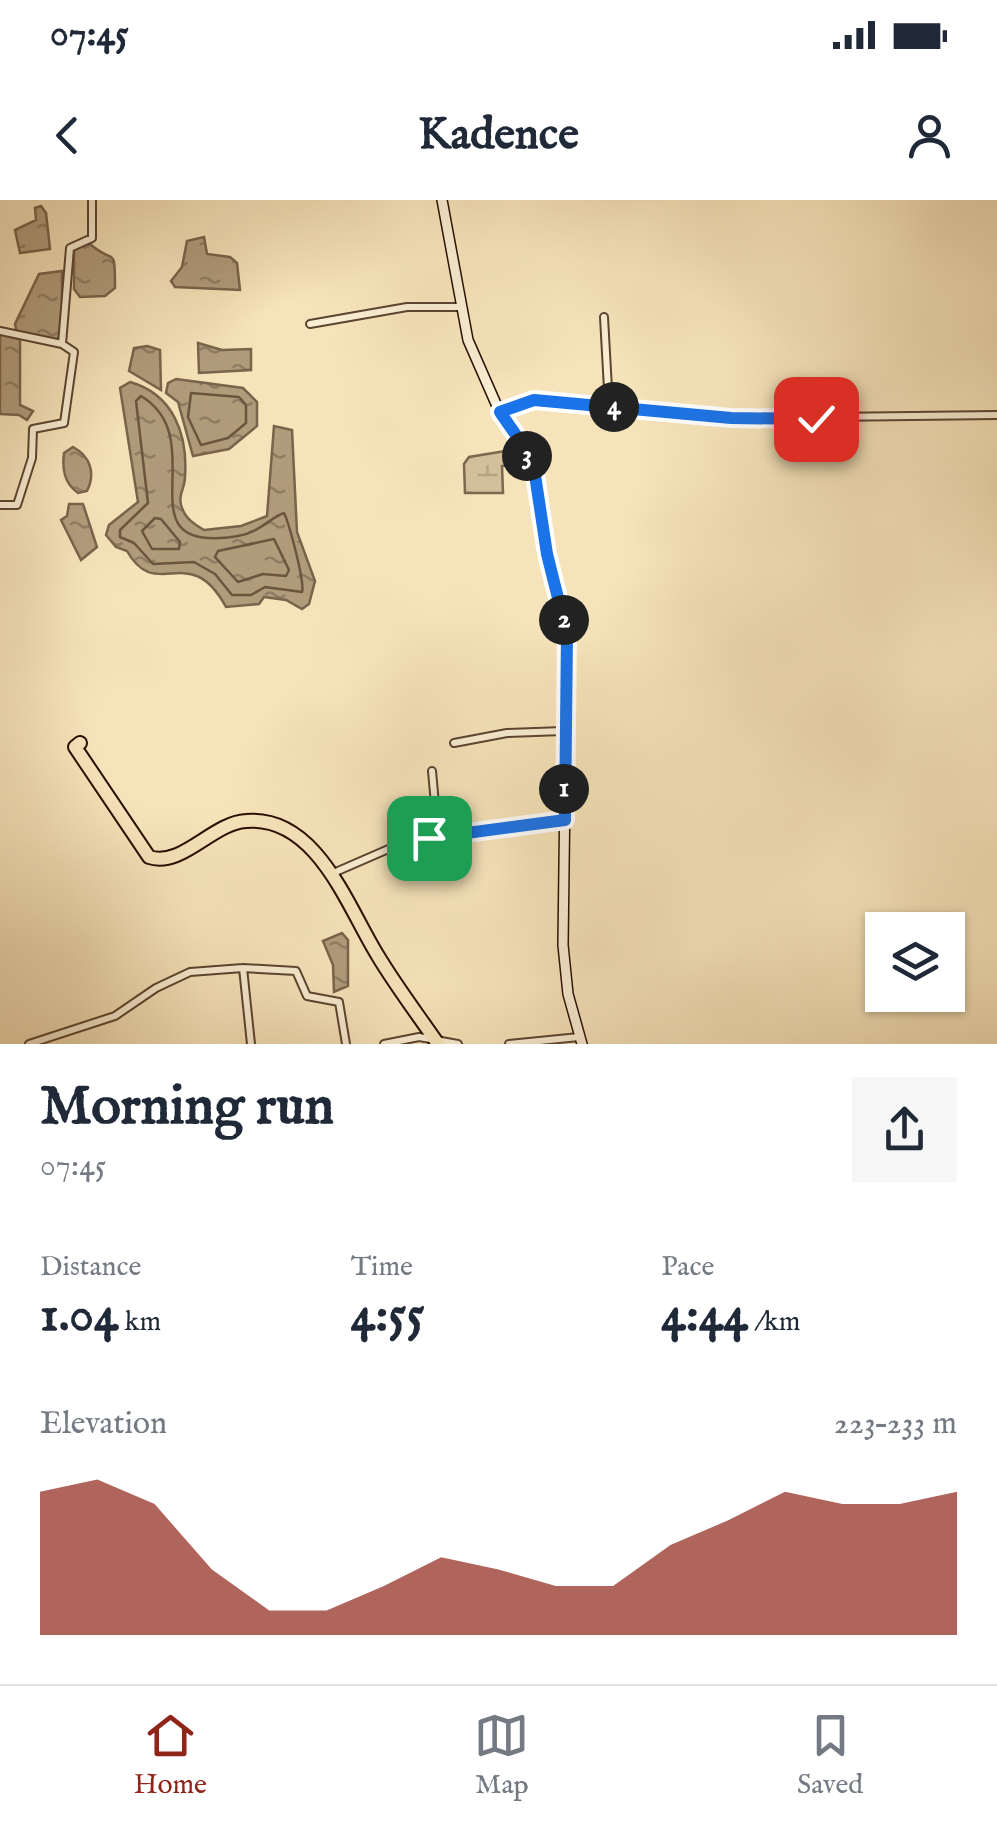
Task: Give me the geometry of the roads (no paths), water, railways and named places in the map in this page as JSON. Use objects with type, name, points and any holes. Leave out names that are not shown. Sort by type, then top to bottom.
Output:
[{"type":"highway","points":[[243,820],[222,827],[172,858],[149,858],[74,747],[80,743],[148,848],[156,853],[176,850],[216,826],[243,820],[283,826],[304,840],[331,874],[378,956],[437,1042]]},
{"type":"street","points":[[62,344],[70,248],[92,238],[92,200]]},
{"type":"street","points":[[442,200],[459,307],[500,412],[518,438],[535,475],[547,554],[567,634],[563,945],[568,994],[582,1041],[509,1044]]},
{"type":"street","points":[[310,324],[407,307],[459,307]]},
{"type":"street","points":[[604,317],[610,407]]},
{"type":"street","points":[[0,331],[62,344],[74,352],[64,423],[33,429],[32,458],[17,505],[0,505]]},
{"type":"street","points":[[500,412],[534,400],[772,419],[997,414]]},
{"type":"street","points":[[454,743],[507,732],[563,731]]},
{"type":"street","points":[[432,771],[438,837]]},
{"type":"street","points":[[331,874],[400,844],[565,820]]},
{"type":"street","points":[[243,968],[251,1044]]},
{"type":"street","points":[[29,1044],[115,1016],[156,988],[190,972],[243,968],[296,970],[306,996],[339,1002],[346,1044]]},
{"type":"street","points":[[384,1044],[419,1037],[458,1044]]},
{"type":"water","points":[[41,206],[46,213],[50,249],[20,253],[15,230],[36,220],[35,208]]},
{"type":"water","points":[[204,237],[207,254],[230,257],[237,263],[240,290],[175,287],[171,281],[182,267],[187,241]]},
{"type":"water","points":[[89,243],[113,260],[115,288],[105,296],[80,297],[74,289],[74,247]]},
{"type":"water","points":[[62,271],[62,330],[57,341],[17,334],[15,324],[39,274]]},
{"type":"water","points":[[0,334],[20,339],[20,405],[33,411],[27,420],[19,415],[0,414]]},
{"type":"water","points":[[198,343],[222,350],[251,349],[251,370],[199,373]]},
{"type":"water","points":[[134,348],[160,350],[161,390],[129,371]]},
{"type":"water","points":[[176,379],[243,388],[257,402],[257,426],[229,449],[193,456],[178,402],[166,393],[168,383]]},
{"type":"water","points":[[130,382],[157,396],[175,418],[184,446],[181,503],[188,518],[204,530],[241,526],[267,516],[274,426],[292,430],[297,532],[315,581],[309,604],[302,609],[286,600],[264,597],[259,604],[226,607],[199,577],[150,573],[106,535],[109,525],[138,502],[120,388]]},
{"type":"water","points":[[73,447],[84,455],[91,472],[87,491],[78,493],[64,470],[64,453]]},
{"type":"water","points":[[69,504],[83,504],[97,547],[81,560],[61,520],[67,516]]},
{"type":"water","points":[[342,933],[348,940],[348,986],[334,992],[333,965],[323,941]]}]
